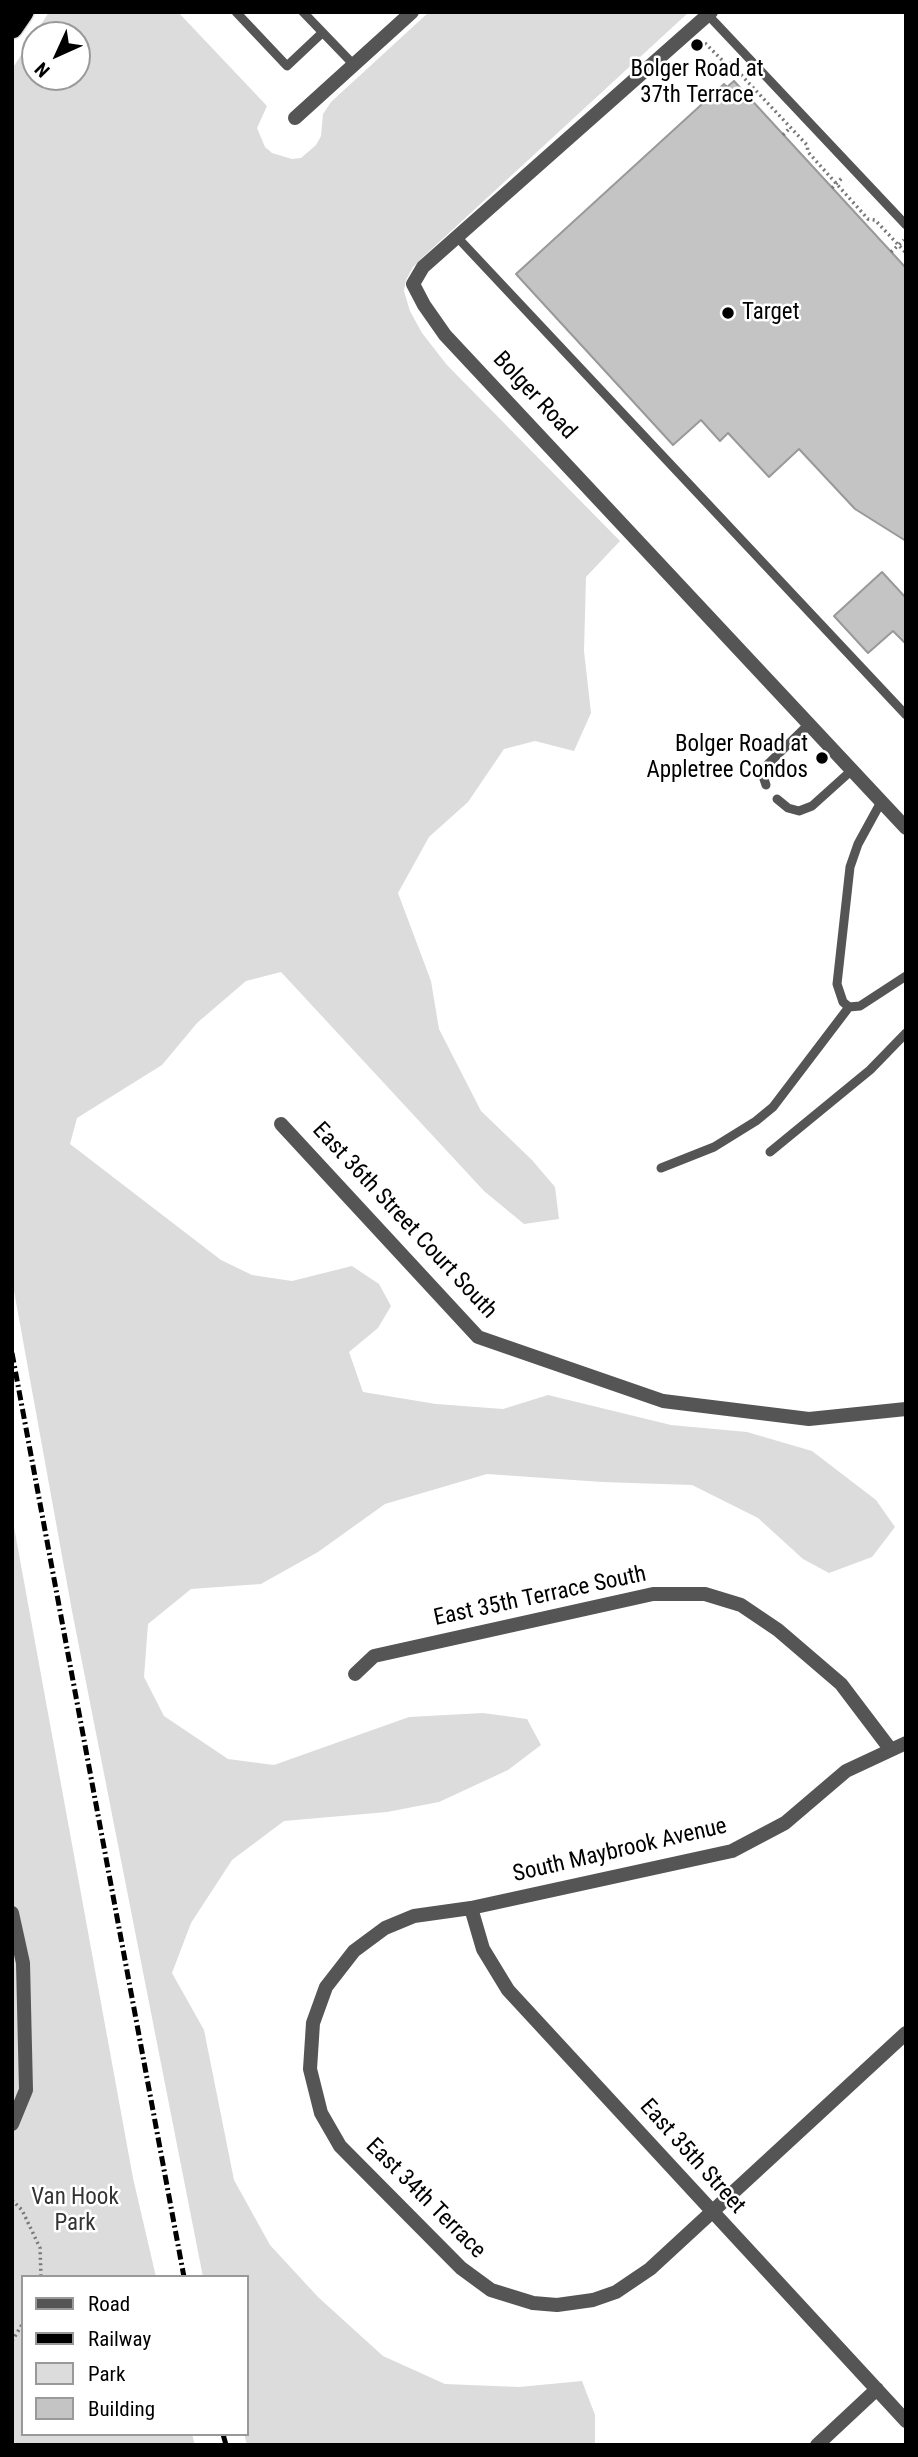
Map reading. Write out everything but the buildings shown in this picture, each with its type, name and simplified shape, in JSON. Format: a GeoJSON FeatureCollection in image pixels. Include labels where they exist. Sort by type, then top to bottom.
{"type":"FeatureCollection","features":[{"type":"Feature","properties":{"kind":"highway"},"geometry":{"type":"LineString","coordinates":[[12,28],[23,12]]}},
{"type":"Feature","properties":{"kind":"street"},"geometry":{"type":"LineString","coordinates":[[295,118],[412,12]]}},
{"type":"Feature","properties":{"kind":"street","name":"Bolger Road"},"geometry":{"type":"LineString","coordinates":[[709,14],[423,267],[413,284],[445,335],[906,828]]}},
{"type":"Feature","properties":{"kind":"street","name":"East 36th Street Court South"},"geometry":{"type":"LineString","coordinates":[[281,1124],[478,1337],[663,1401],[809,1419],[906,1409]]}},
{"type":"Feature","properties":{"kind":"street","name":"East 35th Terrace South"},"geometry":{"type":"LineString","coordinates":[[355,1674],[374,1656],[653,1594],[705,1594],[741,1605],[778,1630],[841,1685],[891,1750]]}},
{"type":"Feature","properties":{"kind":"street","name":"South Maybrook Avenue"},"geometry":{"type":"LineString","coordinates":[[400,1922],[414,1916],[471,1908],[732,1851],[785,1823],[846,1771],[906,1743]]}},
{"type":"Feature","properties":{"kind":"street","name":"East 35th Street"},"geometry":{"type":"LineString","coordinates":[[471,1908],[483,1949],[508,1990],[906,2421]]}},
{"type":"Feature","properties":{"kind":"street"},"geometry":{"type":"LineString","coordinates":[[12,1913],[23,1963],[26,2090],[12,2124]]}},
{"type":"Feature","properties":{"kind":"street","name":"East 34th Terrace"},"geometry":{"type":"LineString","coordinates":[[400,1922],[385,1928],[354,1951],[327,1987],[313,2023],[310,2069],[321,2113],[340,2147],[461,2268],[491,2290],[513,2298],[557,2305],[593,2300],[616,2292],[650,2269],[906,2033]]}},
{"type":"Feature","properties":{"kind":"street"},"geometry":{"type":"LineString","coordinates":[[817,2445],[877,2389]]}},
{"type":"Feature","properties":{"kind":"lane"},"geometry":{"type":"LineString","coordinates":[[236,12],[287,66],[322,33]]}},
{"type":"Feature","properties":{"kind":"lane"},"geometry":{"type":"LineString","coordinates":[[303,12],[354,65]]}},
{"type":"Feature","properties":{"kind":"lane"},"geometry":{"type":"LineString","coordinates":[[709,14],[906,225]]}},
{"type":"Feature","properties":{"kind":"lane"},"geometry":{"type":"LineString","coordinates":[[457,237],[906,715]]}},
{"type":"Feature","properties":{"kind":"lane"},"geometry":{"type":"LineString","coordinates":[[766,785],[763,776],[767,765],[809,724]]}},
{"type":"Feature","properties":{"kind":"lane"},"geometry":{"type":"LineString","coordinates":[[777,799],[788,808],[799,811],[812,806],[852,770]]}},
{"type":"Feature","properties":{"kind":"lane"},"geometry":{"type":"LineString","coordinates":[[881,802],[858,845],[850,867],[837,984],[843,1002],[849,1007],[860,1006],[906,976]]}},
{"type":"Feature","properties":{"kind":"lane"},"geometry":{"type":"LineString","coordinates":[[662,1168],[714,1147],[773,1107],[849,1007]]}},
{"type":"Feature","properties":{"kind":"lane"},"geometry":{"type":"LineString","coordinates":[[770,1152],[870,1070],[906,1033]]}},
{"type":"Feature","properties":{"kind":"path"},"geometry":{"type":"LineString","coordinates":[[705,43],[725,63],[730,63],[807,145],[807,152],[868,219],[875,220],[906,253]]}},
{"type":"Feature","properties":{"kind":"path"},"geometry":{"type":"LineString","coordinates":[[783,135],[797,122]]}},
{"type":"Feature","properties":{"kind":"path"},"geometry":{"type":"LineString","coordinates":[[832,188],[845,176]]}},
{"type":"Feature","properties":{"kind":"path"},"geometry":{"type":"LineString","coordinates":[[891,252],[904,240]]}},
{"type":"Feature","properties":{"kind":"path"},"geometry":{"type":"LineString","coordinates":[[12,2200],[22,2210],[40,2248],[41,2275]]}},
{"type":"Feature","properties":{"kind":"green space"},"geometry":{"type":"Polygon","coordinates":[[[49,12],[178,12],[267,106],[257,128],[265,147],[272,153],[292,159],[301,158],[316,145],[321,136],[323,114],[331,102],[429,12],[689,12],[425,255],[413,267],[404,291],[410,311],[422,333],[447,365],[620,541],[586,577],[584,651],[591,713],[574,751],[535,741],[504,749],[468,802],[429,837],[398,893],[431,981],[439,1029],[481,1111],[532,1160],[555,1187],[559,1219],[524,1224],[484,1191],[281,972],[246,981],[197,1023],[162,1065],[77,1118],[70,1144],[221,1260],[252,1275],[292,1281],[352,1266],[379,1284],[391,1306],[378,1328],[349,1352],[363,1392],[436,1404],[503,1409],[548,1395],[671,1425],[747,1432],[812,1451],[876,1500],[895,1527],[872,1557],[829,1573],[803,1559],[758,1518],[692,1485],[487,1474],[385,1504],[318,1552],[261,1584],[191,1589],[148,1624],[144,1677],[164,1716],[228,1759],[274,1765],[409,1717],[483,1713],[527,1719],[541,1745],[508,1770],[439,1802],[387,1812],[284,1821],[232,1860],[191,1923],[172,1973],[204,2030],[234,2180],[270,2245],[318,2297],[383,2356],[445,2384],[519,2387],[582,2381],[595,2415],[595,2445],[247,2445],[245,2436],[248,2436],[248,2275],[203,2275],[72,1611],[12,1280],[12,69],[21,55],[21,91],[91,91],[91,21],[43,21],[49,12]]]}},
{"type":"Feature","properties":{"kind":"green space","name":"Van Hook Park"},"geometry":{"type":"Polygon","coordinates":[[[12,1516],[133,2178],[156,2275],[21,2275],[21,2436],[193,2436],[195,2445],[12,2445],[12,1516]]]}},
{"type":"Feature","properties":{"kind":"railway"},"geometry":{"type":"LineString","coordinates":[[12,1353],[184,2275]]}},
{"type":"Feature","properties":{"kind":"railway"},"geometry":{"type":"LineString","coordinates":[[224,2436],[226,2445]]}},
{"type":"Feature","properties":{"kind":"place","name":"Bolger Road at 37th Terrace"},"geometry":{"type":"Point","coordinates":[697,45]}},
{"type":"Feature","properties":{"kind":"place","name":"Target"},"geometry":{"type":"Point","coordinates":[728,313]}},
{"type":"Feature","properties":{"kind":"place","name":"Bolger Road at Appletree Condos"},"geometry":{"type":"Point","coordinates":[822,758]}}]}
